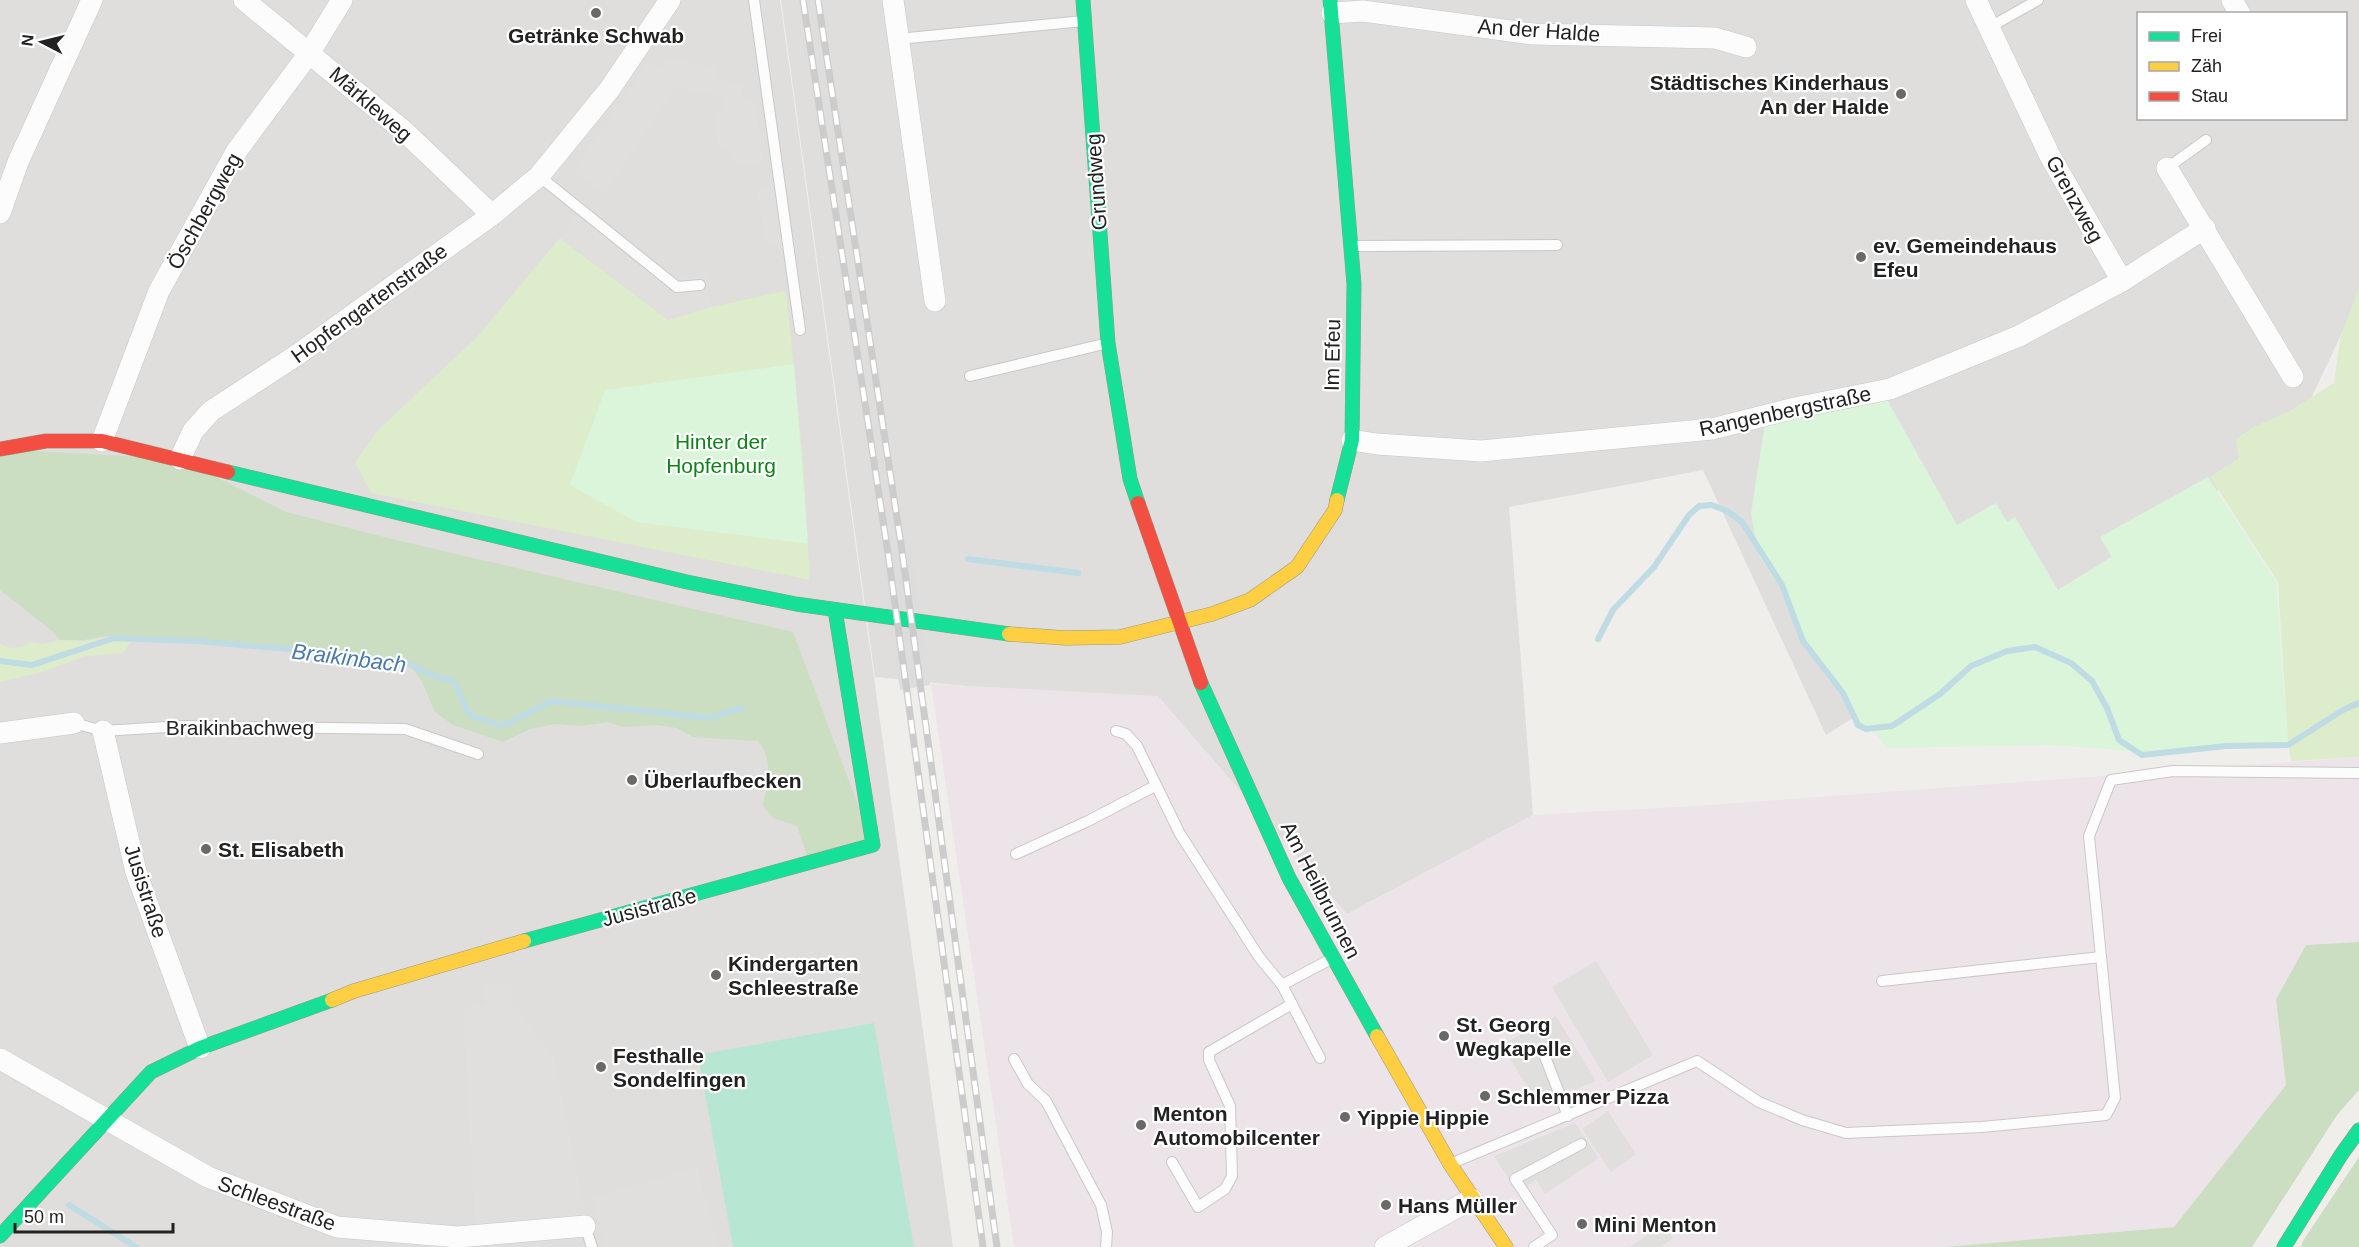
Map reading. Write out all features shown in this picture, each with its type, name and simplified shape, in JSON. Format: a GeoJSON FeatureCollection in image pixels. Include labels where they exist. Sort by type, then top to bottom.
{"type":"FeatureCollection","features":[{"type":"Feature","properties":{"kind":"street"},"geometry":{"type":"LineString","coordinates":[[0,213],[18,162],[92,0]]}},
{"type":"Feature","properties":{"kind":"street","name":"Märkleweg"},"geometry":{"type":"LineString","coordinates":[[244,0],[404,131],[492,215]]}},
{"type":"Feature","properties":{"kind":"street","name":"Öschbergweg"},"geometry":{"type":"LineString","coordinates":[[102,441],[159,291],[236,152],[310,52],[342,0]]}},
{"type":"Feature","properties":{"kind":"street","name":"Hopfengartenstraße"},"geometry":{"type":"LineString","coordinates":[[180,459],[193,431],[211,411],[297,355],[492,215],[539,176],[609,90],[670,0]]}},
{"type":"Feature","properties":{"kind":"street"},"geometry":{"type":"LineString","coordinates":[[893,0],[935,301]]}},
{"type":"Feature","properties":{"kind":"street","name":"Grundweg"},"geometry":{"type":"LineString","coordinates":[[1083,0],[1108,343],[1130,478],[1179,623]]}},
{"type":"Feature","properties":{"kind":"street","name":"Grenzweg"},"geometry":{"type":"LineString","coordinates":[[1976,0],[2050,156],[2122,281]]}},
{"type":"Feature","properties":{"kind":"street","name":"An der Halde"},"geometry":{"type":"LineString","coordinates":[[1331,6],[1533,34],[1715,38],[1746,46]]}},
{"type":"Feature","properties":{"kind":"street","name":"Im Efeu"},"geometry":{"type":"LineString","coordinates":[[1179,623],[1250,600],[1297,567],[1335,510],[1352,440],[1354,284],[1331,6]]}},
{"type":"Feature","properties":{"kind":"street"},"geometry":{"type":"LineString","coordinates":[[2168,168],[2293,377]]}},
{"type":"Feature","properties":{"kind":"street"},"geometry":{"type":"LineString","coordinates":[[2122,281],[2205,228]]}},
{"type":"Feature","properties":{"kind":"street","name":"Rangenbergstraße"},"geometry":{"type":"LineString","coordinates":[[1352,440],[1377,444],[1481,451],[1712,429],[1795,408],[1890,389],[2019,336],[2122,281]]}},
{"type":"Feature","properties":{"kind":"street"},"geometry":{"type":"LineString","coordinates":[[0,449],[46,441],[102,441],[687,582],[835,610],[1002,633],[1066,638],[1120,637],[1179,623]]}},
{"type":"Feature","properties":{"kind":"street","name":"Jusistraße"},"geometry":{"type":"LineString","coordinates":[[0,1236],[151,1072],[200,1048],[273,1023],[354,991],[873,845],[835,610]]}},
{"type":"Feature","properties":{"kind":"street","name":"Am Heilbrunnen"},"geometry":{"type":"LineString","coordinates":[[1179,623],[1203,687],[1260,816],[1332,958],[1450,1164],[1506,1247]]}},
{"type":"Feature","properties":{"kind":"street","name":"Braikinbachweg"},"geometry":{"type":"LineString","coordinates":[[0,733],[74,723]]}},
{"type":"Feature","properties":{"kind":"street","name":"Jusistraße"},"geometry":{"type":"LineString","coordinates":[[103,730],[136,872],[200,1048]]}},
{"type":"Feature","properties":{"kind":"street","name":"Schleestraße"},"geometry":{"type":"LineString","coordinates":[[0,1059],[208,1177],[337,1227],[458,1237],[585,1226]]}},
{"type":"Feature","properties":{"kind":"street"},"geometry":{"type":"LineString","coordinates":[[2284,1247],[2359,1130]]}},
{"type":"Feature","properties":{"kind":"street"},"geometry":{"type":"LineString","coordinates":[[1384,1247],[1472,1199]]}},
{"type":"Feature","properties":{"kind":"lane"},"geometry":{"type":"LineString","coordinates":[[754,0],[800,330]]}},
{"type":"Feature","properties":{"kind":"lane"},"geometry":{"type":"LineString","coordinates":[[1989,27],[2038,0]]}},
{"type":"Feature","properties":{"kind":"lane"},"geometry":{"type":"LineString","coordinates":[[898,39],[1084,21]]}},
{"type":"Feature","properties":{"kind":"lane"},"geometry":{"type":"LineString","coordinates":[[2168,168],[2206,140]]}},
{"type":"Feature","properties":{"kind":"lane"},"geometry":{"type":"LineString","coordinates":[[539,176],[677,287],[700,285]]}},
{"type":"Feature","properties":{"kind":"lane"},"geometry":{"type":"LineString","coordinates":[[1352,246],[1557,245]]}},
{"type":"Feature","properties":{"kind":"lane"},"geometry":{"type":"LineString","coordinates":[[970,376],[1108,343]]}},
{"type":"Feature","properties":{"kind":"lane","name":"Braikinbachweg"},"geometry":{"type":"LineString","coordinates":[[74,723],[103,730],[183,726],[405,729],[478,754]]}},
{"type":"Feature","properties":{"kind":"lane"},"geometry":{"type":"LineString","coordinates":[[1116,731],[1126,734],[1137,746],[1180,834],[1259,957],[1282,985],[1320,1058]]}},
{"type":"Feature","properties":{"kind":"lane"},"geometry":{"type":"LineString","coordinates":[[1450,1164],[1697,1061],[1759,1102],[1802,1120],[1846,1133],[1982,1127],[2106,1115],[2115,1098],[2089,836],[2111,780],[2173,771],[2359,773]]}},
{"type":"Feature","properties":{"kind":"lane"},"geometry":{"type":"LineString","coordinates":[[1016,854],[1088,821],[1155,786]]}},
{"type":"Feature","properties":{"kind":"lane"},"geometry":{"type":"LineString","coordinates":[[1882,981],[2101,957]]}},
{"type":"Feature","properties":{"kind":"lane"},"geometry":{"type":"LineString","coordinates":[[1282,985],[1332,958]]}},
{"type":"Feature","properties":{"kind":"lane"},"geometry":{"type":"LineString","coordinates":[[1173,1162],[1198,1207],[1225,1189],[1232,1176],[1230,1106],[1209,1060],[1209,1052],[1292,1004]]}},
{"type":"Feature","properties":{"kind":"lane"},"geometry":{"type":"LineString","coordinates":[[1542,1049],[1568,1116]]}},
{"type":"Feature","properties":{"kind":"lane"},"geometry":{"type":"LineString","coordinates":[[1014,1059],[1028,1084],[1046,1101],[1101,1205],[1107,1232],[1106,1247]]}},
{"type":"Feature","properties":{"kind":"lane"},"geometry":{"type":"LineString","coordinates":[[1534,1247],[1552,1235],[1515,1179],[1581,1144]]}},
{"type":"Feature","properties":{"kind":"lane"},"geometry":{"type":"LineString","coordinates":[[585,1226],[592,1247]]}},
{"type":"Feature","properties":{"kind":"shaded area"},"geometry":{"type":"Polygon","coordinates":[[[0,0],[780,0],[953,1247],[0,1247],[0,0]]]}},
{"type":"Feature","properties":{"kind":"shaded area"},"geometry":{"type":"Polygon","coordinates":[[[781,0],[2359,0],[2359,297],[2288,447],[1826,735],[1703,470],[1509,507],[1533,815],[1347,914],[1158,705],[875,677],[781,0]]]}},
{"type":"Feature","properties":{"kind":"shaded area"},"geometry":{"type":"Polygon","coordinates":[[[666,58],[716,67],[714,79],[741,85],[743,100],[755,99],[763,164],[736,164],[730,148],[720,149],[714,112],[724,110],[722,98],[676,87],[604,194],[573,172],[649,61],[663,70],[666,58]]]}},
{"type":"Feature","properties":{"kind":"shaded area"},"geometry":{"type":"Polygon","coordinates":[[[775,186],[782,243],[765,245],[757,188],[775,186]]]}},
{"type":"Feature","properties":{"kind":"shaded area"},"geometry":{"type":"Polygon","coordinates":[[[584,206],[678,279],[707,274],[711,307],[668,320],[560,238],[584,206]]]}},
{"type":"Feature","properties":{"kind":"shaded area"},"geometry":{"type":"Polygon","coordinates":[[[931,684],[1158,696],[1347,914],[1533,815],[1695,806],[2359,757],[2359,942],[2306,945],[2276,999],[2286,1085],[2174,1227],[1944,1247],[1014,1247],[931,684]]]}},
{"type":"Feature","properties":{"kind":"shaded area"},"geometry":{"type":"Polygon","coordinates":[[[1596,961],[1653,1055],[1608,1082],[1552,987],[1596,961]]]}},
{"type":"Feature","properties":{"kind":"shaded area"},"geometry":{"type":"Polygon","coordinates":[[[510,983],[513,1004],[553,1056],[587,1224],[475,1225],[463,1008],[486,1005],[482,986],[510,983]]]}},
{"type":"Feature","properties":{"kind":"shaded area"},"geometry":{"type":"Polygon","coordinates":[[[1556,1016],[1596,1081],[1577,1089],[1531,1092],[1501,1045],[1556,1016]]]}},
{"type":"Feature","properties":{"kind":"shaded area"},"geometry":{"type":"Polygon","coordinates":[[[1608,1111],[1636,1154],[1611,1172],[1582,1129],[1608,1111]]]}},
{"type":"Feature","properties":{"kind":"shaded area"},"geometry":{"type":"Polygon","coordinates":[[[1575,1123],[1599,1158],[1545,1194],[1536,1180],[1517,1192],[1494,1156],[1575,1123]]]}},
{"type":"Feature","properties":{"kind":"shaded area"},"geometry":{"type":"Polygon","coordinates":[[[697,1168],[718,1247],[606,1247],[592,1197],[697,1168]]]}},
{"type":"Feature","properties":{"kind":"shaded area"},"geometry":{"type":"Polygon","coordinates":[[[1663,1224],[1673,1238],[1661,1247],[1630,1247],[1663,1224]]]}},
{"type":"Feature","properties":{"kind":"green space"},"geometry":{"type":"Polygon","coordinates":[[[560,238],[668,320],[711,307],[786,291],[803,459],[810,580],[371,493],[355,462],[379,429],[477,337],[560,238]]]}},
{"type":"Feature","properties":{"kind":"green space"},"geometry":{"type":"Polygon","coordinates":[[[2359,287],[2359,757],[2291,761],[2278,582],[2210,477],[2239,458],[2236,439],[2253,427],[2288,412],[2334,383],[2340,339],[2359,287]]]}},
{"type":"Feature","properties":{"kind":"green space","name":"Hinter der Hopfenburg"},"geometry":{"type":"Polygon","coordinates":[[[794,364],[808,544],[636,522],[570,485],[605,390],[794,364]]]}},
{"type":"Feature","properties":{"kind":"green space"},"geometry":{"type":"Polygon","coordinates":[[[1880,387],[1957,525],[1996,503],[2007,522],[2015,517],[2058,590],[2112,557],[2100,537],[2208,477],[2276,582],[2288,742],[2227,744],[2143,752],[2054,745],[1887,748],[1874,732],[1856,725],[1841,695],[1801,642],[1779,585],[1759,556],[1751,514],[1766,416],[1880,387]]]}},
{"type":"Feature","properties":{"kind":"green space"},"geometry":{"type":"Polygon","coordinates":[[[0,449],[180,459],[286,512],[396,540],[793,632],[873,845],[809,862],[797,826],[773,818],[763,806],[768,764],[758,741],[693,737],[677,728],[655,725],[622,727],[608,722],[581,726],[556,724],[530,729],[503,742],[453,725],[435,712],[422,682],[407,661],[313,649],[195,639],[114,635],[84,640],[60,640],[0,590],[0,449]]]}},
{"type":"Feature","properties":{"kind":"green space"},"geometry":{"type":"Polygon","coordinates":[[[114,636],[119,640],[131,642],[123,653],[86,656],[42,672],[0,682],[0,644],[9,648],[21,647],[31,642],[43,644],[60,640],[84,641],[114,636]]]}},
{"type":"Feature","properties":{"kind":"green space"},"geometry":{"type":"Polygon","coordinates":[[[2359,942],[2359,1090],[2337,1115],[2252,1247],[1944,1247],[2174,1227],[2286,1085],[2276,999],[2306,945],[2359,942]]]}},
{"type":"Feature","properties":{"kind":"green space"},"geometry":{"type":"Polygon","coordinates":[[[874,1023],[914,1247],[733,1247],[698,1055],[874,1023]]]}},
{"type":"Feature","properties":{"kind":"green space"},"geometry":{"type":"Polygon","coordinates":[[[2359,1157],[2359,1247],[2301,1247],[2303,1241],[2359,1157]]]}},
{"type":"Feature","properties":{"kind":"pier"},"geometry":{"type":"Polygon","coordinates":[[[912,550],[930,685],[900,690],[881,554],[912,550]]]}},
{"type":"Feature","properties":{"kind":"waterway"},"geometry":{"type":"LineString","coordinates":[[1598,639],[1613,610],[1654,567],[1689,515],[1699,506],[1712,505],[1727,511],[1742,522],[1782,585],[1803,641],[1843,693],[1858,725],[1866,729],[1892,726],[1940,694],[1971,666],[2007,651],[2035,647],[2071,663],[2092,681],[2107,708],[2119,740],[2142,755],[2226,746],[2288,745],[2343,710],[2359,703]]}},
{"type":"Feature","properties":{"kind":"waterway","name":"Braikinbach"},"geometry":{"type":"LineString","coordinates":[[968,559],[1078,573]]}},
{"type":"Feature","properties":{"kind":"waterway","name":"Braikinbach"},"geometry":{"type":"LineString","coordinates":[[0,661],[32,665],[114,638],[196,641],[406,662],[429,674],[454,682],[470,715],[502,726],[552,701],[709,718],[742,708]]}},
{"type":"Feature","properties":{"kind":"waterway"},"geometry":{"type":"LineString","coordinates":[[69,1205],[136,1247]]}},
{"type":"Feature","properties":{"kind":"railway"},"geometry":{"type":"LineString","coordinates":[[803,0],[888,553],[983,1247]]}},
{"type":"Feature","properties":{"kind":"railway"},"geometry":{"type":"LineString","coordinates":[[818,0],[902,551],[997,1247]]}},
{"type":"Feature","properties":{"kind":"traffic: fast"},"geometry":{"type":"LineString","coordinates":[[1083,0],[1108,343],[1130,479],[1138,503]]}},
{"type":"Feature","properties":{"kind":"traffic: fast"},"geometry":{"type":"LineString","coordinates":[[1330,0],[1354,284],[1352,440],[1337,500]]}},
{"type":"Feature","properties":{"kind":"traffic: fast"},"geometry":{"type":"LineString","coordinates":[[228,472],[687,582],[796,604],[1009,634]]}},
{"type":"Feature","properties":{"kind":"traffic: fast"},"geometry":{"type":"LineString","coordinates":[[524,941],[873,845],[835,610]]}},
{"type":"Feature","properties":{"kind":"traffic: fast"},"geometry":{"type":"LineString","coordinates":[[1201,683],[1289,878],[1377,1036]]}},
{"type":"Feature","properties":{"kind":"traffic: fast"},"geometry":{"type":"LineString","coordinates":[[0,1236],[151,1072],[200,1048],[332,1000]]}},
{"type":"Feature","properties":{"kind":"traffic: fast"},"geometry":{"type":"LineString","coordinates":[[2284,1247],[2359,1130]]}},
{"type":"Feature","properties":{"kind":"traffic: slow"},"geometry":{"type":"LineString","coordinates":[[1009,634],[1066,638],[1120,637],[1212,614],[1250,600],[1297,567],[1335,510],[1337,500]]}},
{"type":"Feature","properties":{"kind":"traffic: slow"},"geometry":{"type":"LineString","coordinates":[[332,1000],[354,991],[524,941]]}},
{"type":"Feature","properties":{"kind":"traffic: slow"},"geometry":{"type":"LineString","coordinates":[[1377,1036],[1450,1164],[1506,1247]]}},
{"type":"Feature","properties":{"kind":"traffic: jam"},"geometry":{"type":"LineString","coordinates":[[0,449],[46,441],[102,441],[228,472]]}},
{"type":"Feature","properties":{"kind":"traffic: jam"},"geometry":{"type":"LineString","coordinates":[[1138,503],[1201,683]]}},
{"type":"Feature","properties":{"kind":"place","name":"Getränke Schwab"},"geometry":{"type":"Point","coordinates":[596,13]}},
{"type":"Feature","properties":{"kind":"place","name":"Städtisches Kinderhaus An der Halde"},"geometry":{"type":"Point","coordinates":[1901,94]}},
{"type":"Feature","properties":{"kind":"place","name":"ev. Gemeindehaus Efeu"},"geometry":{"type":"Point","coordinates":[1861,257]}},
{"type":"Feature","properties":{"kind":"place","name":"Überlaufbecken"},"geometry":{"type":"Point","coordinates":[632,780]}},
{"type":"Feature","properties":{"kind":"place","name":"St. Elisabeth"},"geometry":{"type":"Point","coordinates":[206,849]}},
{"type":"Feature","properties":{"kind":"place","name":"Kindergarten Schleestraße"},"geometry":{"type":"Point","coordinates":[716,975]}},
{"type":"Feature","properties":{"kind":"place","name":"St. Georg Wegkapelle"},"geometry":{"type":"Point","coordinates":[1444,1036]}},
{"type":"Feature","properties":{"kind":"place","name":"Festhalle Sondelfingen"},"geometry":{"type":"Point","coordinates":[601,1067]}},
{"type":"Feature","properties":{"kind":"place","name":"Schlemmer Pizza"},"geometry":{"type":"Point","coordinates":[1485,1096]}},
{"type":"Feature","properties":{"kind":"place","name":"Yippie Hippie"},"geometry":{"type":"Point","coordinates":[1345,1117]}},
{"type":"Feature","properties":{"kind":"place","name":"Menton Automobilcenter"},"geometry":{"type":"Point","coordinates":[1141,1125]}},
{"type":"Feature","properties":{"kind":"place","name":"Hans Müller"},"geometry":{"type":"Point","coordinates":[1386,1205]}},
{"type":"Feature","properties":{"kind":"place","name":"Mini Menton"},"geometry":{"type":"Point","coordinates":[1582,1224]}}]}
